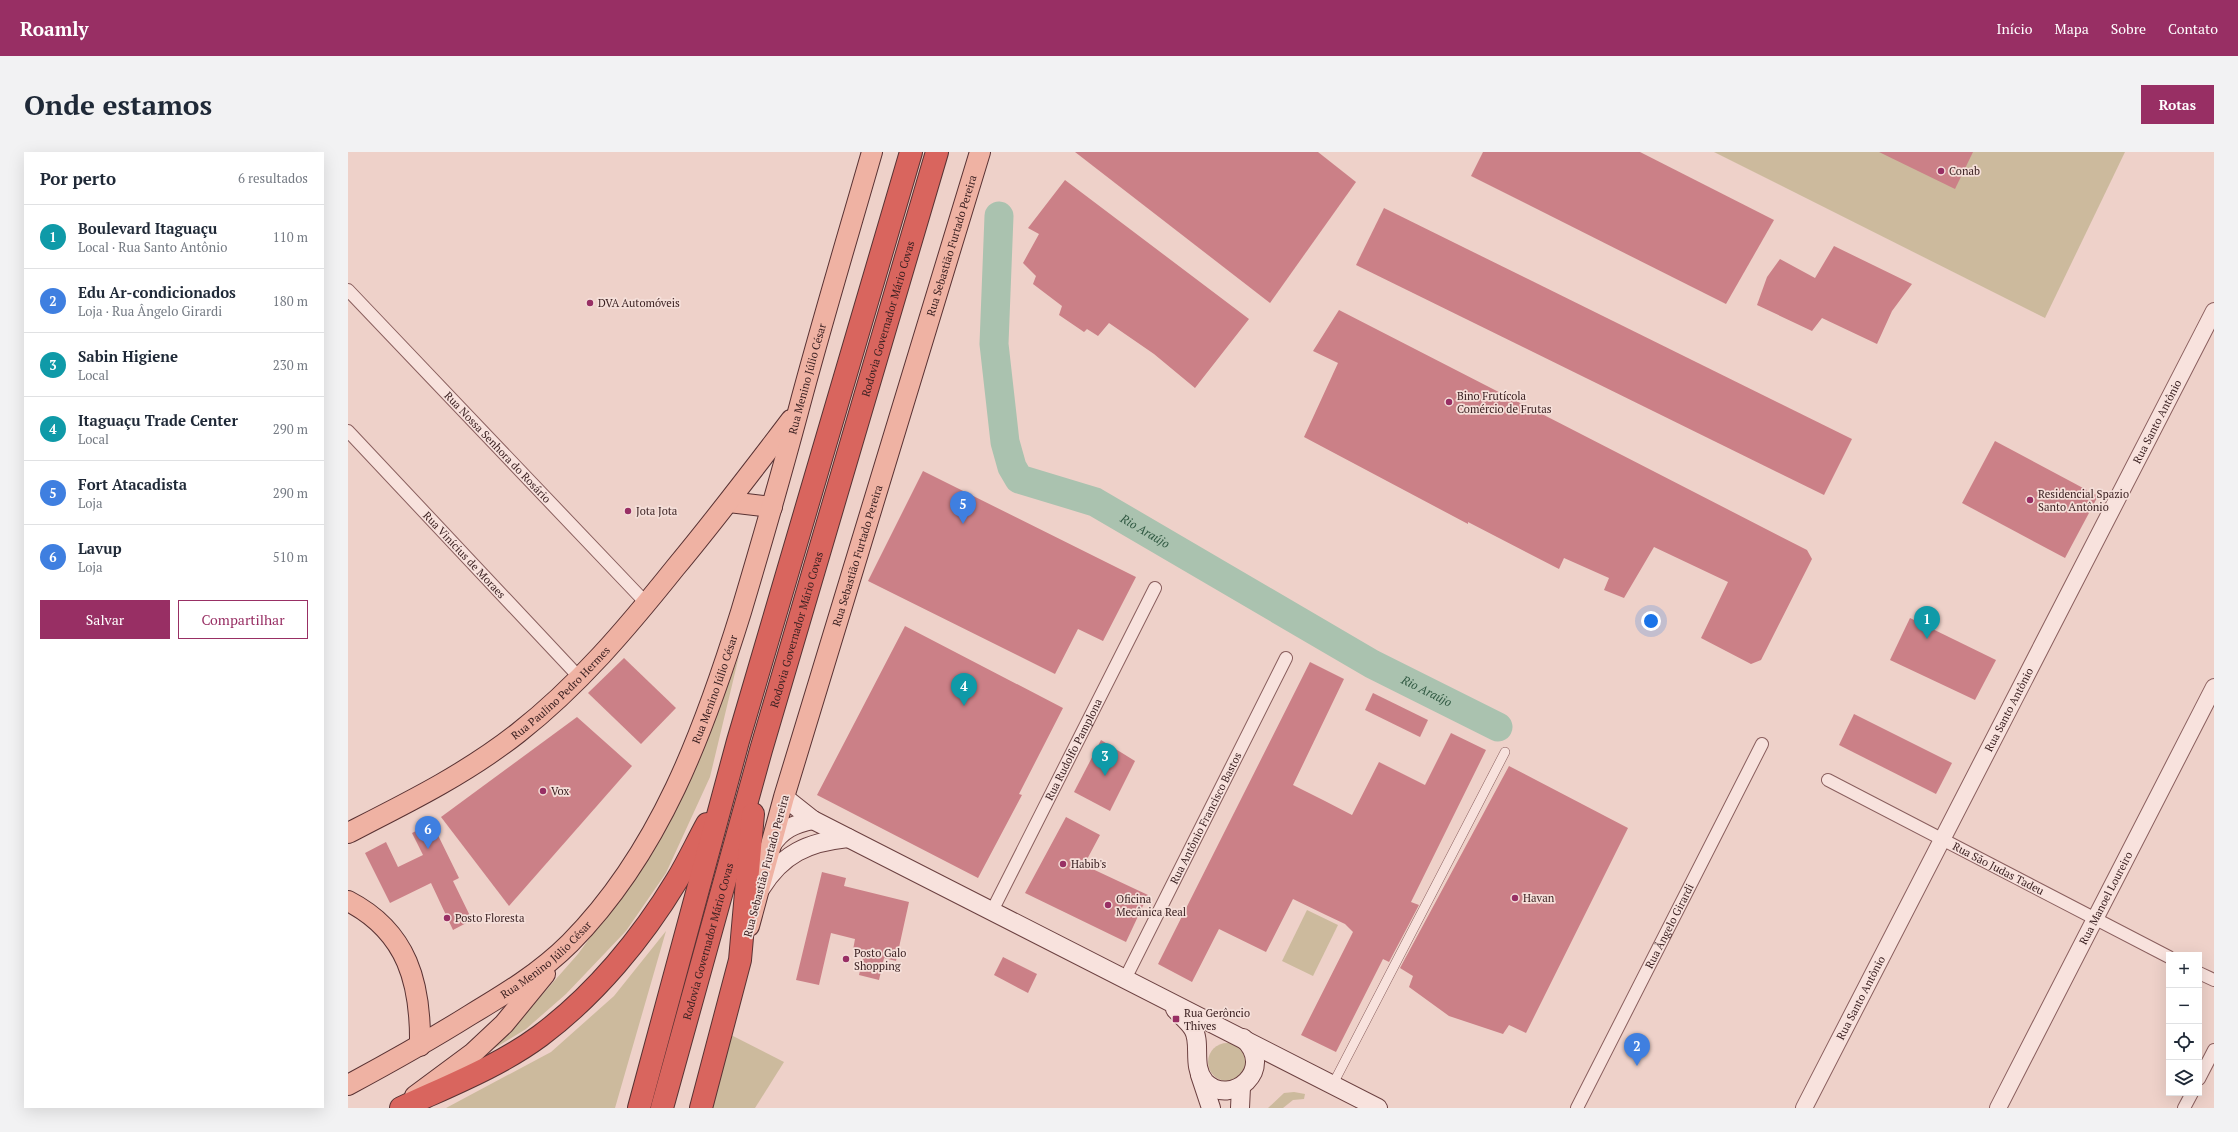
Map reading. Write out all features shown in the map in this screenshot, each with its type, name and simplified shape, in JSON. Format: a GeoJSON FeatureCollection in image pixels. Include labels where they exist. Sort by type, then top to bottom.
{"type":"FeatureCollection","features":[{"type":"Feature","properties":{"kind":"highway","name":"Rodovia Governador Mário Covas"},"geometry":{"type":"LineString","coordinates":[[639,1108],[725,791],[911,152]]}},
{"type":"Feature","properties":{"kind":"highway","name":"Rodovia Governador Mário Covas"},"geometry":{"type":"LineString","coordinates":[[662,1108],[760,750],[937,152]]}},
{"type":"Feature","properties":{"kind":"highway"},"geometry":{"type":"LineString","coordinates":[[702,1108],[740,960],[760,750]]}},
{"type":"Feature","properties":{"kind":"highway"},"geometry":{"type":"LineString","coordinates":[[400,1108],[492,1065],[540,1036],[573,1008],[601,980],[636,939],[673,886],[725,791]]}},
{"type":"Feature","properties":{"kind":"main road","name":"Rua Menino Júlio César"},"geometry":{"type":"LineString","coordinates":[[348,1085],[420,1046],[533,975],[569,944],[607,902],[633,865],[679,782],[706,718],[726,660],[772,507],[872,152]]}},
{"type":"Feature","properties":{"kind":"main road","name":"Rua Sebastião Furtado Pereira"},"geometry":{"type":"LineString","coordinates":[[740,960],[784,797],[980,152]]}},
{"type":"Feature","properties":{"kind":"main road","name":"Rua Paulino Pedro Hermes"},"geometry":{"type":"LineString","coordinates":[[348,833],[429,791],[486,756],[518,733],[580,678],[647,604],[729,502],[798,412]]}},
{"type":"Feature","properties":{"kind":"main road"},"geometry":{"type":"LineString","coordinates":[[729,502],[772,507]]}},
{"type":"Feature","properties":{"kind":"main road"},"geometry":{"type":"LineString","coordinates":[[784,797],[813,820],[1378,1108]]}},
{"type":"Feature","properties":{"kind":"main road"},"geometry":{"type":"LineString","coordinates":[[771,846],[779,834],[788,828],[813,820]]}},
{"type":"Feature","properties":{"kind":"main road"},"geometry":{"type":"LineString","coordinates":[[758,892],[772,871],[794,853],[811,845],[829,840],[848,838]]}},
{"type":"Feature","properties":{"kind":"main road"},"geometry":{"type":"LineString","coordinates":[[348,901],[382,924],[404,954],[413,977],[419,1000],[420,1046]]}},
{"type":"Feature","properties":{"kind":"main road"},"geometry":{"type":"LineString","coordinates":[[400,1108],[473,1053],[504,1024],[569,944]]}},
{"type":"Feature","properties":{"kind":"main road"},"geometry":{"type":"LineString","coordinates":[[1167,1001],[1194,1030],[1199,1066],[1211,1108]]}},
{"type":"Feature","properties":{"kind":"main road"},"geometry":{"type":"LineString","coordinates":[[1223,1033],[1238,1036],[1250,1044],[1254,1053],[1256,1063],[1254,1073],[1249,1081],[1241,1087],[1232,1091],[1222,1091],[1212,1087],[1199,1066],[1200,1050],[1209,1038],[1223,1033]]}},
{"type":"Feature","properties":{"kind":"main road"},"geometry":{"type":"LineString","coordinates":[[1254,1073],[1266,1067],[1281,1067],[1326,1081]]}},
{"type":"Feature","properties":{"kind":"main road"},"geometry":{"type":"LineString","coordinates":[[1240,1108],[1241,1087]]}},
{"type":"Feature","properties":{"kind":"street","name":"Rua Nossa Senhora do Rosário"},"geometry":{"type":"LineString","coordinates":[[348,290],[647,604]]}},
{"type":"Feature","properties":{"kind":"street","name":"Rua Santo Antônio"},"geometry":{"type":"LineString","coordinates":[[1804,1108],[2214,311]]}},
{"type":"Feature","properties":{"kind":"street","name":"Rua Vinícius de Moraes"},"geometry":{"type":"LineString","coordinates":[[348,432],[580,678]]}},
{"type":"Feature","properties":{"kind":"street","name":"Rua Rudolfo Pamplona"},"geometry":{"type":"LineString","coordinates":[[992,911],[1155,588]]}},
{"type":"Feature","properties":{"kind":"street","name":"Rua Antônio Francisco Bastos"},"geometry":{"type":"LineString","coordinates":[[1125,979],[1286,658]]}},
{"type":"Feature","properties":{"kind":"street","name":"Rua Manoel Loureiro"},"geometry":{"type":"LineString","coordinates":[[1998,1108],[2214,687]]}},
{"type":"Feature","properties":{"kind":"street","name":"Rua Ângelo Girardi"},"geometry":{"type":"LineString","coordinates":[[1577,1108],[1762,744]]}},
{"type":"Feature","properties":{"kind":"street"},"geometry":{"type":"LineString","coordinates":[[1326,1081],[1505,752]]}},
{"type":"Feature","properties":{"kind":"street","name":"Rua São Judas Tadeu"},"geometry":{"type":"LineString","coordinates":[[1828,780],[2166,955]]}},
{"type":"Feature","properties":{"kind":"street"},"geometry":{"type":"LineString","coordinates":[[2202,974],[2214,980]]}},
{"type":"Feature","properties":{"kind":"street"},"geometry":{"type":"LineString","coordinates":[[2202,1073],[2214,1050]]}},
{"type":"Feature","properties":{"kind":"street"},"geometry":{"type":"LineString","coordinates":[[2184,1108],[2190,1096]]}},
{"type":"Feature","properties":{"kind":"shaded area"},"geometry":{"type":"Polygon","coordinates":[[[1714,152],[2125,152],[2045,318],[1714,152]]]}},
{"type":"Feature","properties":{"kind":"shaded area"},"geometry":{"type":"Polygon","coordinates":[[[739,656],[710,777],[666,873],[626,931],[566,994],[526,1029],[464,1067],[526,1013],[578,954],[644,864],[674,812],[691,777],[739,656]]]}},
{"type":"Feature","properties":{"kind":"shaded area"},"geometry":{"type":"Polygon","coordinates":[[[1307,910],[1338,925],[1313,976],[1282,961],[1307,910]]]}},
{"type":"Feature","properties":{"kind":"shaded area"},"geometry":{"type":"Polygon","coordinates":[[[666,931],[615,1108],[446,1108],[551,1052],[614,996],[666,931]]]}},
{"type":"Feature","properties":{"kind":"shaded area"},"geometry":{"type":"Polygon","coordinates":[[[731,1035],[784,1062],[755,1108],[712,1108],[731,1035]]]}},
{"type":"Feature","properties":{"kind":"shaded area"},"geometry":{"type":"Polygon","coordinates":[[[1223,1043],[1231,1043],[1238,1046],[1243,1051],[1246,1062],[1243,1073],[1238,1078],[1231,1081],[1223,1081],[1216,1078],[1211,1073],[1208,1066],[1208,1058],[1211,1051],[1216,1046],[1223,1043]]]}},
{"type":"Feature","properties":{"kind":"shaded area"},"geometry":{"type":"Polygon","coordinates":[[[1294,1092],[1305,1094],[1304,1099],[1293,1100],[1283,1108],[1268,1108],[1284,1093],[1294,1092]]]}},
{"type":"Feature","properties":{"kind":"building"},"geometry":{"type":"Polygon","coordinates":[[[1075,152],[1318,152],[1356,182],[1270,303],[1075,152]]]}},
{"type":"Feature","properties":{"kind":"building"},"geometry":{"type":"Polygon","coordinates":[[[1483,152],[1640,152],[1774,220],[1726,304],[1471,176],[1483,152]]]}},
{"type":"Feature","properties":{"kind":"building","name":"Conab"},"geometry":{"type":"Polygon","coordinates":[[[1879,152],[1973,152],[1955,189],[1879,152]]]}},
{"type":"Feature","properties":{"kind":"building"},"geometry":{"type":"Polygon","coordinates":[[[1065,180],[1249,319],[1195,388],[1154,354],[1109,323],[1098,336],[1087,329],[1084,332],[1059,315],[1062,306],[1033,284],[1036,276],[1023,263],[1039,234],[1028,228],[1065,180]]]}},
{"type":"Feature","properties":{"kind":"building"},"geometry":{"type":"Polygon","coordinates":[[[1384,208],[1852,439],[1824,495],[1356,265],[1384,208]]]}},
{"type":"Feature","properties":{"kind":"building"},"geometry":{"type":"Polygon","coordinates":[[[1834,246],[1912,284],[1892,311],[1877,344],[1822,318],[1812,331],[1757,305],[1767,277],[1780,259],[1815,278],[1834,246]]]}},
{"type":"Feature","properties":{"kind":"building"},"geometry":{"type":"Polygon","coordinates":[[[1339,310],[1807,550],[1812,559],[1761,660],[1751,664],[1701,638],[1728,582],[1654,547],[1624,598],[1604,590],[1609,578],[1564,558],[1559,569],[1468,522],[1468,524],[1304,437],[1338,363],[1313,351],[1339,310]]]}},
{"type":"Feature","properties":{"kind":"building","name":"Residencial Spazio Santo Antônio"},"geometry":{"type":"Polygon","coordinates":[[[1995,441],[2098,496],[2065,558],[1962,503],[1995,441]]]}},
{"type":"Feature","properties":{"kind":"building"},"geometry":{"type":"Polygon","coordinates":[[[923,471],[1136,577],[1103,641],[1078,629],[1055,674],[868,581],[923,471]]]}},
{"type":"Feature","properties":{"kind":"building"},"geometry":{"type":"Polygon","coordinates":[[[1910,618],[1996,660],[1975,700],[1890,660],[1910,618]]]}},
{"type":"Feature","properties":{"kind":"building"},"geometry":{"type":"Polygon","coordinates":[[[905,626],[1063,708],[1019,794],[1022,795],[978,878],[817,795],[905,626]]]}},
{"type":"Feature","properties":{"kind":"building"},"geometry":{"type":"Polygon","coordinates":[[[624,658],[676,708],[641,744],[588,693],[624,658]]]}},
{"type":"Feature","properties":{"kind":"building"},"geometry":{"type":"Polygon","coordinates":[[[1310,662],[1344,679],[1293,785],[1352,815],[1379,762],[1425,785],[1451,733],[1486,750],[1411,902],[1419,905],[1389,962],[1383,959],[1336,1052],[1301,1035],[1353,932],[1345,924],[1293,899],[1266,952],[1219,929],[1192,982],[1158,964],[1310,662]]]}},
{"type":"Feature","properties":{"kind":"building"},"geometry":{"type":"Polygon","coordinates":[[[1373,693],[1428,720],[1420,737],[1365,710],[1373,693]]]}},
{"type":"Feature","properties":{"kind":"building"},"geometry":{"type":"Polygon","coordinates":[[[1854,714],[1952,763],[1936,794],[1839,745],[1854,714]]]}},
{"type":"Feature","properties":{"kind":"building","name":"Vox"},"geometry":{"type":"Polygon","coordinates":[[[577,717],[632,766],[509,906],[441,817],[577,717]]]}},
{"type":"Feature","properties":{"kind":"building"},"geometry":{"type":"Polygon","coordinates":[[[1101,740],[1135,761],[1110,811],[1074,792],[1101,740]]]}},
{"type":"Feature","properties":{"kind":"building","name":"Havan"},"geometry":{"type":"Polygon","coordinates":[[[1509,766],[1628,828],[1526,1033],[1509,1025],[1503,1034],[1449,1016],[1409,987],[1413,976],[1400,968],[1509,766]]]}},
{"type":"Feature","properties":{"kind":"building"},"geometry":{"type":"Polygon","coordinates":[[[1066,817],[1100,835],[1084,865],[1148,895],[1126,942],[1025,893],[1066,817]]]}},
{"type":"Feature","properties":{"kind":"building"},"geometry":{"type":"Polygon","coordinates":[[[432,823],[459,878],[453,881],[472,920],[453,930],[431,883],[390,903],[365,853],[386,842],[398,867],[423,855],[412,833],[432,823]]]}},
{"type":"Feature","properties":{"kind":"building"},"geometry":{"type":"Polygon","coordinates":[[[822,872],[846,878],[844,886],[909,902],[896,961],[884,958],[879,980],[859,975],[864,953],[853,950],[855,939],[831,933],[819,985],[796,980],[822,872]]]}},
{"type":"Feature","properties":{"kind":"building"},"geometry":{"type":"Polygon","coordinates":[[[1003,957],[1037,974],[1028,993],[994,975],[1003,957]]]}},
{"type":"Feature","properties":{"kind":"waterway","name":"Rio Araújo"},"geometry":{"type":"LineString","coordinates":[[999,216],[994,344],[1005,442],[1012,467],[1019,479],[1095,502],[1372,664],[1498,727]]}},
{"type":"Feature","properties":{"kind":"place","name":"Conab"},"geometry":{"type":"Point","coordinates":[1941,171]}},
{"type":"Feature","properties":{"kind":"place","name":"DVA Automóveis"},"geometry":{"type":"Point","coordinates":[590,303]}},
{"type":"Feature","properties":{"kind":"place","name":"Bino Frutícola Comércio de Frutas"},"geometry":{"type":"Point","coordinates":[1449,402]}},
{"type":"Feature","properties":{"kind":"place","name":"Residencial Spazio Santo Antônio"},"geometry":{"type":"Point","coordinates":[2030,500]}},
{"type":"Feature","properties":{"kind":"place","name":"Jota Jota"},"geometry":{"type":"Point","coordinates":[628,511]}},
{"type":"Feature","properties":{"kind":"place","name":"Fort Atacadista"},"geometry":{"type":"Point","coordinates":[963,524]}},
{"type":"Feature","properties":{"kind":"place","name":"Boulevard Itaguaçu"},"geometry":{"type":"Point","coordinates":[1927,639]}},
{"type":"Feature","properties":{"kind":"place","name":"Itaguaçu Trade Center"},"geometry":{"type":"Point","coordinates":[964,706]}},
{"type":"Feature","properties":{"kind":"place","name":"Sabin Higiene"},"geometry":{"type":"Point","coordinates":[1105,776]}},
{"type":"Feature","properties":{"kind":"place","name":"Vox"},"geometry":{"type":"Point","coordinates":[543,791]}},
{"type":"Feature","properties":{"kind":"place","name":"Lavup"},"geometry":{"type":"Point","coordinates":[428,849]}},
{"type":"Feature","properties":{"kind":"place","name":"Habib's"},"geometry":{"type":"Point","coordinates":[1063,864]}},
{"type":"Feature","properties":{"kind":"place","name":"Havan"},"geometry":{"type":"Point","coordinates":[1515,898]}},
{"type":"Feature","properties":{"kind":"place","name":"Oficina Mecânica Real"},"geometry":{"type":"Point","coordinates":[1108,905]}},
{"type":"Feature","properties":{"kind":"place","name":"Posto Floresta"},"geometry":{"type":"Point","coordinates":[447,918]}},
{"type":"Feature","properties":{"kind":"place","name":"Posto Galo Shopping"},"geometry":{"type":"Point","coordinates":[846,959]}},
{"type":"Feature","properties":{"kind":"place","name":"Rua Gerôncio Thives"},"geometry":{"type":"Point","coordinates":[1176,1019]}},
{"type":"Feature","properties":{"kind":"place","name":"Edu Ar-condicionados"},"geometry":{"type":"Point","coordinates":[1637,1066]}}]}
